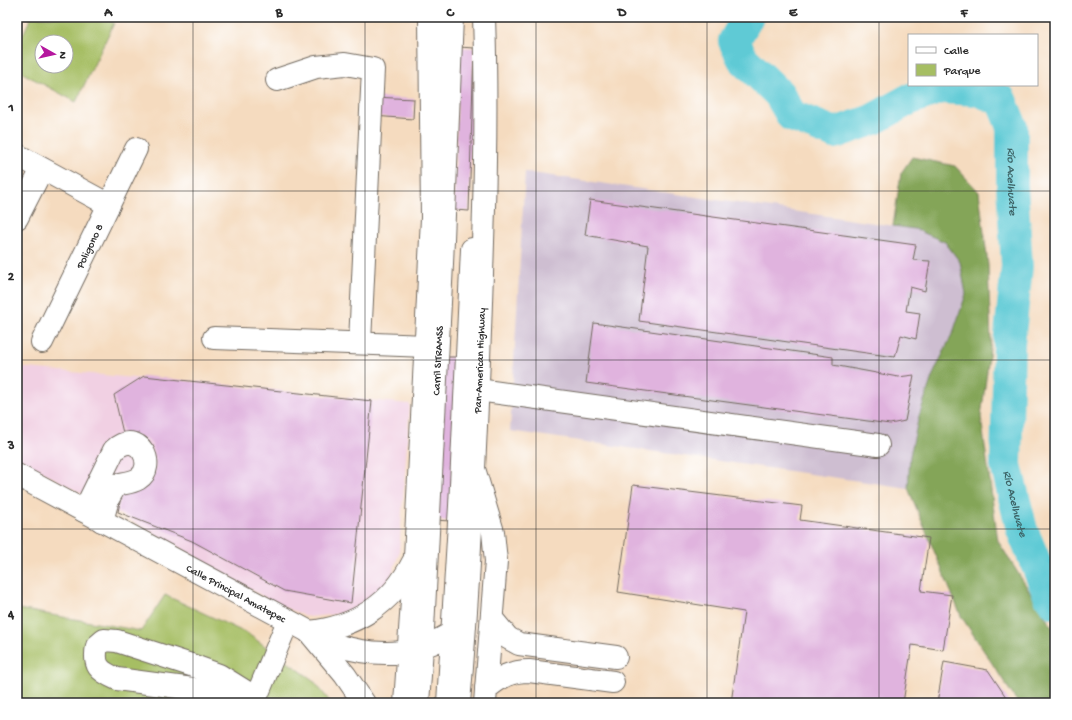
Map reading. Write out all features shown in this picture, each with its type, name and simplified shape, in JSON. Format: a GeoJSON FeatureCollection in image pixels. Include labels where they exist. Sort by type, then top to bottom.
{"type":"FeatureCollection","features":[{"type":"Feature","properties":{"kind":"main road"},"geometry":{"type":"LineString","coordinates":[[405,703],[416,650],[415,557],[427,346],[432,218],[430,17]]}},
{"type":"Feature","properties":{"kind":"main road","name":"Carril SITRAMSS"},"geometry":{"type":"LineString","coordinates":[[418,703],[416,650],[442,264],[452,17]]}},
{"type":"Feature","properties":{"kind":"main road"},"geometry":{"type":"LineString","coordinates":[[448,703],[459,628],[478,77],[475,17]]}},
{"type":"Feature","properties":{"kind":"main road","name":"Pan-American Highway"},"geometry":{"type":"LineString","coordinates":[[459,703],[459,628],[475,472],[478,390],[485,185],[484,17]]}},
{"type":"Feature","properties":{"kind":"main road"},"geometry":{"type":"LineString","coordinates":[[277,80],[316,67],[338,64],[373,69],[360,342]]}},
{"type":"Feature","properties":{"kind":"main road","name":"Poligono 8"},"geometry":{"type":"LineString","coordinates":[[42,342],[136,149]]}},
{"type":"Feature","properties":{"kind":"main road"},"geometry":{"type":"LineString","coordinates":[[17,155],[109,205]]}},
{"type":"Feature","properties":{"kind":"main road"},"geometry":{"type":"LineString","coordinates":[[17,218],[42,169]]}},
{"type":"Feature","properties":{"kind":"main road"},"geometry":{"type":"LineString","coordinates":[[214,338],[360,342],[427,346]]}},
{"type":"Feature","properties":{"kind":"main road"},"geometry":{"type":"LineString","coordinates":[[478,390],[878,445]]}},
{"type":"Feature","properties":{"kind":"main road"},"geometry":{"type":"LineString","coordinates":[[475,472],[494,532],[496,562],[493,620],[486,696]]}},
{"type":"Feature","properties":{"kind":"main road","name":"Calle Principal Amatepec"},"geometry":{"type":"LineString","coordinates":[[17,475],[332,644],[357,652],[384,654],[416,650],[459,628]]}},
{"type":"Feature","properties":{"kind":"main road"},"geometry":{"type":"LineString","coordinates":[[364,703],[345,675],[309,632],[343,626],[373,610],[398,587],[415,557]]}},
{"type":"Feature","properties":{"kind":"main road"},"geometry":{"type":"LineString","coordinates":[[493,620],[508,638],[519,644],[616,657]]}},
{"type":"Feature","properties":{"kind":"main road"},"geometry":{"type":"LineString","coordinates":[[233,703],[193,689],[117,679],[99,668],[95,657],[97,646],[104,640],[117,640],[142,648],[219,675],[256,698],[288,621]]}},
{"type":"Feature","properties":{"kind":"main road"},"geometry":{"type":"LineString","coordinates":[[486,696],[496,680],[517,671],[613,682]]}},
{"type":"Feature","properties":{"kind":"shaded area"},"geometry":{"type":"Polygon","coordinates":[[[525,172],[915,229],[945,242],[960,262],[966,294],[954,330],[932,377],[910,456],[908,488],[510,431],[525,172]]]}},
{"type":"Feature","properties":{"kind":"shaded area"},"geometry":{"type":"Polygon","coordinates":[[[17,367],[410,404],[399,553],[391,577],[379,593],[360,608],[339,614],[309,617],[276,604],[175,545],[17,458],[17,367]]]}},
{"type":"Feature","properties":{"kind":"green space"},"geometry":{"type":"Polygon","coordinates":[[[31,17],[101,17],[114,23],[76,102],[17,70],[17,48],[31,17]]]}},
{"type":"Feature","properties":{"kind":"green space"},"geometry":{"type":"Polygon","coordinates":[[[912,157],[955,166],[979,192],[988,265],[991,341],[981,417],[998,541],[1055,632],[1055,703],[1018,703],[961,616],[908,488],[910,456],[919,416],[932,377],[954,330],[966,294],[960,262],[945,242],[915,229],[893,226],[901,173],[912,157]]]}},
{"type":"Feature","properties":{"kind":"green space"},"geometry":{"type":"Polygon","coordinates":[[[165,595],[248,634],[313,680],[331,703],[17,703],[18,609],[141,631],[165,595]]]}},
{"type":"Feature","properties":{"kind":"building"},"geometry":{"type":"Polygon","coordinates":[[[459,47],[474,48],[469,211],[454,210],[459,47]]]}},
{"type":"Feature","properties":{"kind":"building"},"geometry":{"type":"Polygon","coordinates":[[[374,97],[414,99],[413,119],[373,116],[374,97]]]}},
{"type":"Feature","properties":{"kind":"building"},"geometry":{"type":"Polygon","coordinates":[[[590,200],[916,245],[913,260],[930,261],[925,291],[910,287],[906,311],[920,313],[916,339],[901,335],[895,357],[639,321],[648,246],[585,235],[590,200]]]}},
{"type":"Feature","properties":{"kind":"building"},"geometry":{"type":"Polygon","coordinates":[[[594,323],[833,357],[833,365],[898,377],[914,375],[905,421],[890,424],[586,383],[594,323]]]}},
{"type":"Feature","properties":{"kind":"building"},"geometry":{"type":"Polygon","coordinates":[[[443,357],[460,357],[450,521],[435,520],[443,357]]]}},
{"type":"Feature","properties":{"kind":"building"},"geometry":{"type":"Polygon","coordinates":[[[144,376],[372,401],[351,603],[284,591],[192,541],[118,512],[122,492],[150,481],[156,472],[156,459],[153,446],[147,438],[123,433],[114,395],[144,376]]]}},
{"type":"Feature","properties":{"kind":"building"},"geometry":{"type":"Polygon","coordinates":[[[633,485],[802,506],[800,520],[929,538],[921,591],[952,595],[943,650],[912,645],[903,703],[731,703],[744,612],[618,592],[633,485]]]}},
{"type":"Feature","properties":{"kind":"building"},"geometry":{"type":"Polygon","coordinates":[[[944,662],[988,670],[1010,703],[937,703],[944,662]]]}},
{"type":"Feature","properties":{"kind":"waterway","name":"Río Acelhuate"},"geometry":{"type":"LineString","coordinates":[[748,17],[734,41],[743,59],[779,94],[792,116],[835,133],[872,120],[908,100],[941,88],[977,90],[1001,100],[1012,127],[1012,186],[1017,266],[1009,344],[1006,465],[1022,530],[1050,597],[1055,603]]}}]}
